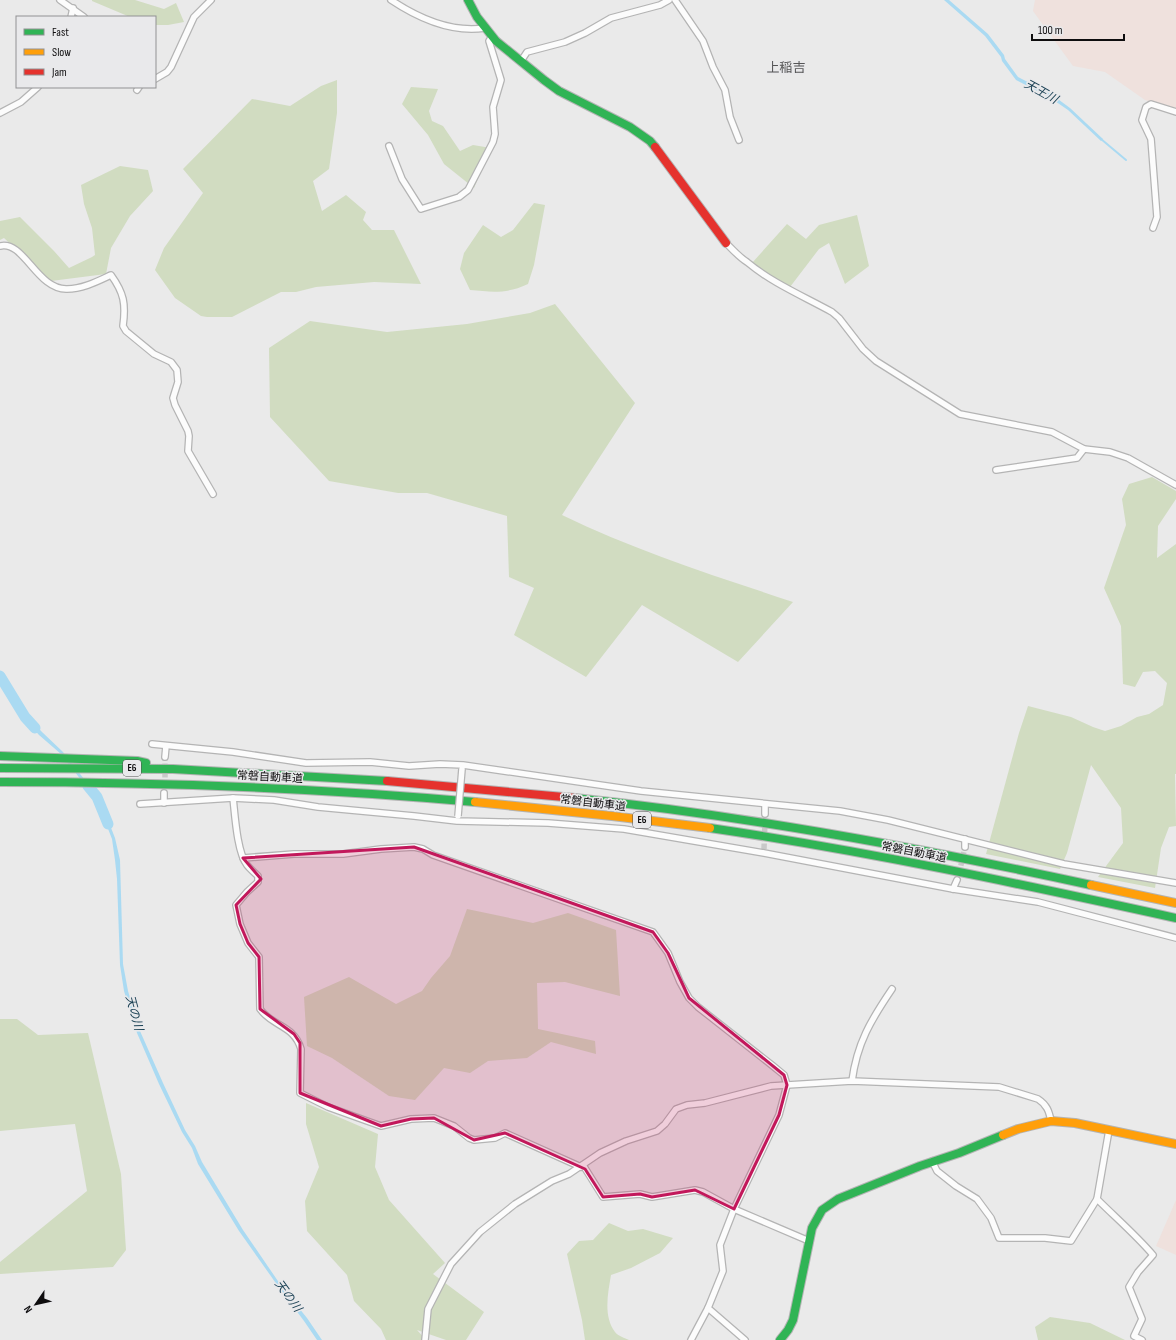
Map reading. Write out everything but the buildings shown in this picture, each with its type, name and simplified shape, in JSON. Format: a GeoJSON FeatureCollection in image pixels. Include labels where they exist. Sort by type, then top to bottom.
{"type":"FeatureCollection","features":[{"type":"Feature","properties":{"kind":"main road"},"geometry":{"type":"LineString","coordinates":[[468,0],[477,17],[492,37],[559,91],[630,127],[650,141],[663,156],[726,243]]}},
{"type":"Feature","properties":{"kind":"main road"},"geometry":{"type":"LineString","coordinates":[[0,756],[137,761],[171,769]]}},
{"type":"Feature","properties":{"kind":"main road","name":"常磐自動車道"},"geometry":{"type":"LineString","coordinates":[[0,768],[171,769],[333,777],[464,786],[679,810],[826,832],[1176,903]]}},
{"type":"Feature","properties":{"kind":"main road","name":"常磐自動車道"},"geometry":{"type":"LineString","coordinates":[[0,782],[143,782],[333,791],[471,801],[680,824],[825,847],[966,873],[1176,918]]}},
{"type":"Feature","properties":{"kind":"main road"},"geometry":{"type":"LineString","coordinates":[[780,1340],[788,1330],[793,1320],[812,1228],[822,1210],[838,1199],[932,1161],[959,1153],[1018,1129],[1051,1121],[1075,1123],[1176,1144]]}},
{"type":"Feature","properties":{"kind":"street"},"geometry":{"type":"LineString","coordinates":[[60,0],[83,16]]}},
{"type":"Feature","properties":{"kind":"street"},"geometry":{"type":"LineString","coordinates":[[156,78],[167,72],[171,67],[194,17],[210,0]]}},
{"type":"Feature","properties":{"kind":"street"},"geometry":{"type":"LineString","coordinates":[[391,0],[404,9],[452,28],[473,30],[485,28]]}},
{"type":"Feature","properties":{"kind":"street"},"geometry":{"type":"LineString","coordinates":[[521,61],[527,52],[565,42],[611,18],[660,5],[669,0]]}},
{"type":"Feature","properties":{"kind":"street"},"geometry":{"type":"LineString","coordinates":[[675,0],[702,41],[725,90],[730,117],[739,140]]}},
{"type":"Feature","properties":{"kind":"street"},"geometry":{"type":"LineString","coordinates":[[71,16],[73,8]]}},
{"type":"Feature","properties":{"kind":"street"},"geometry":{"type":"LineString","coordinates":[[389,146],[402,179],[421,209],[459,197],[468,190],[496,134],[493,107],[501,80],[489,41],[492,37]]}},
{"type":"Feature","properties":{"kind":"street"},"geometry":{"type":"LineString","coordinates":[[0,113],[21,102],[37,88]]}},
{"type":"Feature","properties":{"kind":"street"},"geometry":{"type":"LineString","coordinates":[[1153,228],[1157,216],[1151,139],[1142,120],[1146,107],[1151,104],[1176,112]]}},
{"type":"Feature","properties":{"kind":"street"},"geometry":{"type":"LineString","coordinates":[[726,243],[757,270],[774,281],[832,312],[839,318],[862,349],[876,361],[960,414],[1052,432],[1084,448],[1119,454],[1176,485]]}},
{"type":"Feature","properties":{"kind":"street"},"geometry":{"type":"LineString","coordinates":[[0,246],[8,246],[23,256],[42,279],[56,288],[67,290],[85,286],[112,275],[123,297],[125,312],[123,326],[126,332],[154,354],[171,362],[177,370],[178,382],[174,398],[175,405],[188,431],[188,451],[213,494]]}},
{"type":"Feature","properties":{"kind":"street"},"geometry":{"type":"LineString","coordinates":[[996,470],[1077,458],[1084,448]]}},
{"type":"Feature","properties":{"kind":"street"},"geometry":{"type":"LineString","coordinates":[[152,744],[233,752],[306,763],[370,762],[409,766],[440,764],[640,790],[840,811],[888,820],[1064,864],[1176,883]]}},
{"type":"Feature","properties":{"kind":"street"},"geometry":{"type":"LineString","coordinates":[[165,757],[166,746]]}},
{"type":"Feature","properties":{"kind":"street"},"geometry":{"type":"LineString","coordinates":[[458,819],[463,767]]}},
{"type":"Feature","properties":{"kind":"street"},"geometry":{"type":"LineString","coordinates":[[164,792],[164,803]]}},
{"type":"Feature","properties":{"kind":"street"},"geometry":{"type":"LineString","coordinates":[[234,798],[238,834],[243,858],[247,865],[258,876],[258,882],[236,905],[240,924],[248,943],[259,957],[260,1009],[264,1015],[294,1034],[300,1044],[300,1093],[328,1107],[381,1126],[411,1119],[434,1118],[454,1126],[469,1138],[474,1140],[495,1138],[505,1133],[582,1166],[603,1197],[640,1194],[652,1197],[695,1190],[703,1192],[734,1209],[809,1241]]}},
{"type":"Feature","properties":{"kind":"street"},"geometry":{"type":"LineString","coordinates":[[140,804],[234,798],[274,800],[318,807],[414,816],[548,823],[624,829],[764,851],[954,889],[1038,902],[1176,938]]}},
{"type":"Feature","properties":{"kind":"street"},"geometry":{"type":"LineString","coordinates":[[765,804],[765,814]]}},
{"type":"Feature","properties":{"kind":"street"},"geometry":{"type":"LineString","coordinates":[[965,839],[965,848]]}},
{"type":"Feature","properties":{"kind":"street"},"geometry":{"type":"LineString","coordinates":[[243,858],[294,854],[343,854],[381,849],[418,848],[423,849],[433,855],[653,932],[668,953],[680,982],[689,998],[698,1007],[784,1075],[787,1085],[779,1115],[734,1209],[720,1246],[723,1271],[708,1308],[691,1340]]}},
{"type":"Feature","properties":{"kind":"street"},"geometry":{"type":"LineString","coordinates":[[954,889],[957,880]]}},
{"type":"Feature","properties":{"kind":"street"},"geometry":{"type":"LineString","coordinates":[[852,1081],[854,1063],[864,1035],[875,1014],[892,989]]}},
{"type":"Feature","properties":{"kind":"street"},"geometry":{"type":"LineString","coordinates":[[425,1340],[428,1309],[451,1264],[480,1232],[515,1204],[552,1181],[569,1174],[600,1153],[626,1141],[657,1131],[665,1124],[676,1109],[687,1105],[705,1103],[771,1086],[852,1081],[999,1087],[1038,1099],[1044,1103],[1051,1121]]}},
{"type":"Feature","properties":{"kind":"street"},"geometry":{"type":"LineString","coordinates":[[932,1161],[937,1170],[956,1186],[977,1199],[991,1218],[999,1238],[1045,1238],[1070,1241],[1097,1199],[1110,1130]]}},
{"type":"Feature","properties":{"kind":"street"},"geometry":{"type":"LineString","coordinates":[[1097,1199],[1117,1220],[1134,1234],[1153,1255],[1138,1272],[1129,1287],[1142,1319],[1134,1336],[1142,1340]]}},
{"type":"Feature","properties":{"kind":"street"},"geometry":{"type":"LineString","coordinates":[[708,1308],[745,1340]]}},
{"type":"Feature","properties":{"kind":"highlighted area"},"geometry":{"type":"Polygon","coordinates":[[[414,847],[653,932],[668,953],[689,998],[784,1075],[787,1085],[779,1115],[734,1209],[695,1190],[652,1197],[640,1194],[603,1197],[585,1169],[505,1133],[474,1140],[434,1118],[411,1119],[381,1126],[300,1093],[300,1043],[294,1034],[260,1009],[259,957],[248,943],[240,924],[236,905],[261,879],[243,858],[414,847]]]}},
{"type":"Feature","properties":{"kind":"shaded area"},"geometry":{"type":"Polygon","coordinates":[[[1035,0],[1176,0],[1176,109],[1145,100],[1105,72],[1073,66],[1033,11],[1035,0]]]}},
{"type":"Feature","properties":{"kind":"shaded area"},"geometry":{"type":"Polygon","coordinates":[[[1176,1200],[1176,1255],[1156,1246],[1176,1200]]]}},
{"type":"Feature","properties":{"kind":"green space"},"geometry":{"type":"Polygon","coordinates":[[[135,0],[164,9],[176,3],[184,22],[168,25],[156,25],[156,16],[128,16],[92,1],[135,0]]]}},
{"type":"Feature","properties":{"kind":"green space"},"geometry":{"type":"Polygon","coordinates":[[[337,80],[337,113],[329,169],[313,181],[322,211],[346,195],[366,212],[363,220],[372,230],[394,230],[421,284],[374,282],[316,287],[296,292],[281,292],[232,317],[201,316],[175,298],[155,270],[164,248],[203,193],[183,169],[252,99],[290,106],[321,86],[337,80]]]}},
{"type":"Feature","properties":{"kind":"green space"},"geometry":{"type":"Polygon","coordinates":[[[411,87],[438,89],[429,111],[432,121],[443,126],[460,151],[473,145],[491,148],[474,188],[444,164],[428,135],[402,104],[411,87]]]}},
{"type":"Feature","properties":{"kind":"green space"},"geometry":{"type":"Polygon","coordinates":[[[120,166],[148,170],[153,191],[130,216],[111,248],[106,274],[51,281],[4,238],[0,240],[0,221],[20,217],[69,268],[92,257],[95,255],[92,228],[84,204],[81,185],[120,166]]]}},
{"type":"Feature","properties":{"kind":"green space"},"geometry":{"type":"Polygon","coordinates":[[[534,203],[545,205],[534,265],[528,284],[506,291],[492,292],[470,290],[460,269],[464,253],[483,225],[501,237],[513,230],[534,203]]]}},
{"type":"Feature","properties":{"kind":"green space"},"geometry":{"type":"Polygon","coordinates":[[[857,215],[869,266],[845,284],[829,243],[819,249],[790,287],[773,278],[752,263],[787,224],[806,239],[819,225],[857,215]]]}},
{"type":"Feature","properties":{"kind":"green space"},"geometry":{"type":"Polygon","coordinates":[[[555,304],[635,403],[562,515],[618,540],[705,573],[793,602],[738,662],[642,605],[586,677],[514,635],[534,588],[509,577],[507,516],[427,493],[398,493],[329,481],[270,417],[269,348],[310,321],[387,332],[467,324],[530,313],[555,304]]]}},
{"type":"Feature","properties":{"kind":"green space"},"geometry":{"type":"Polygon","coordinates":[[[1152,477],[1176,491],[1176,499],[1158,526],[1157,558],[1176,544],[1176,826],[1169,827],[1161,848],[1155,888],[1098,877],[1123,843],[1121,808],[1091,765],[1067,853],[1060,869],[986,854],[1019,733],[1028,706],[1071,717],[1105,731],[1121,726],[1137,717],[1149,714],[1163,705],[1167,683],[1155,671],[1143,672],[1135,687],[1123,684],[1121,626],[1104,588],[1126,525],[1122,499],[1129,484],[1152,477]]]}},
{"type":"Feature","properties":{"kind":"green space"},"geometry":{"type":"Polygon","coordinates":[[[467,909],[533,923],[568,913],[616,930],[620,996],[565,982],[537,983],[538,1029],[595,1041],[596,1054],[551,1042],[527,1058],[488,1061],[470,1073],[444,1068],[415,1100],[389,1096],[332,1058],[307,1046],[304,997],[349,977],[396,1004],[422,991],[450,956],[467,909]]]}},
{"type":"Feature","properties":{"kind":"green space"},"geometry":{"type":"Polygon","coordinates":[[[0,1019],[17,1019],[38,1035],[88,1033],[121,1174],[126,1250],[113,1267],[0,1274],[0,1262],[87,1191],[75,1124],[0,1131],[0,1019]]]}},
{"type":"Feature","properties":{"kind":"green space"},"geometry":{"type":"Polygon","coordinates":[[[306,1103],[378,1134],[375,1167],[389,1200],[445,1263],[433,1274],[484,1312],[466,1340],[446,1340],[417,1330],[426,1340],[386,1340],[381,1329],[354,1301],[347,1275],[307,1231],[305,1201],[319,1167],[306,1124],[306,1103]]]}},
{"type":"Feature","properties":{"kind":"green space"},"geometry":{"type":"Polygon","coordinates":[[[609,1223],[628,1231],[643,1229],[673,1238],[660,1253],[631,1268],[611,1275],[607,1304],[609,1319],[615,1332],[629,1340],[585,1340],[567,1254],[579,1241],[593,1240],[609,1223]]]}},
{"type":"Feature","properties":{"kind":"green space"},"geometry":{"type":"Polygon","coordinates":[[[1050,1317],[1090,1323],[1125,1340],[1038,1340],[1035,1327],[1050,1317]]]}},
{"type":"Feature","properties":{"kind":"water"},"geometry":{"type":"Polygon","coordinates":[[[944,0],[949,0],[988,34],[1018,77],[1051,94],[1070,108],[1103,139],[1101,141],[1068,110],[1049,97],[1016,80],[985,36],[944,0]]]}},
{"type":"Feature","properties":{"kind":"water"},"geometry":{"type":"Polygon","coordinates":[[[27,716],[63,752],[98,797],[95,798],[61,754],[39,735],[24,718],[27,716]]]}},
{"type":"Feature","properties":{"kind":"water"},"geometry":{"type":"Polygon","coordinates":[[[104,810],[115,838],[120,860],[123,964],[128,991],[140,1031],[185,1130],[195,1146],[202,1162],[243,1230],[282,1287],[307,1318],[322,1340],[317,1340],[239,1231],[198,1164],[192,1148],[182,1132],[159,1084],[137,1033],[124,991],[120,965],[117,879],[112,839],[101,811],[104,810]]]}},
{"type":"Feature","properties":{"kind":"waterway","name":"天王川"},"geometry":{"type":"LineString","coordinates":[[1101,139],[1126,160]]}},
{"type":"Feature","properties":{"kind":"waterway","name":"天の川"},"geometry":{"type":"LineString","coordinates":[[0,676],[25,717],[35,728]]}},
{"type":"Feature","properties":{"kind":"waterway","name":"天の川"},"geometry":{"type":"LineString","coordinates":[[88,786],[97,797],[108,824]]}},
{"type":"Feature","properties":{"kind":"tunnel"},"geometry":{"type":"LineString","coordinates":[[165,757],[165,786]]}},
{"type":"Feature","properties":{"kind":"tunnel"},"geometry":{"type":"LineString","coordinates":[[764,849],[765,821]]}},
{"type":"Feature","properties":{"kind":"tunnel"},"geometry":{"type":"LineString","coordinates":[[959,874],[965,847]]}},
{"type":"Feature","properties":{"kind":"traffic: fast"},"geometry":{"type":"LineString","coordinates":[[468,0],[477,17],[496,41],[544,80],[559,91],[630,127],[650,141],[655,147]]}},
{"type":"Feature","properties":{"kind":"traffic: fast"},"geometry":{"type":"LineString","coordinates":[[0,756],[137,761],[146,763]]}},
{"type":"Feature","properties":{"kind":"traffic: fast"},"geometry":{"type":"LineString","coordinates":[[0,768],[173,769],[387,781]]}},
{"type":"Feature","properties":{"kind":"traffic: fast"},"geometry":{"type":"LineString","coordinates":[[0,782],[119,783],[238,787],[356,793],[475,802]]}},
{"type":"Feature","properties":{"kind":"traffic: fast"},"geometry":{"type":"LineString","coordinates":[[575,798],[705,814],[834,834],[963,858],[1091,885]]}},
{"type":"Feature","properties":{"kind":"traffic: fast"},"geometry":{"type":"LineString","coordinates":[[710,828],[886,858],[1176,918]]}},
{"type":"Feature","properties":{"kind":"traffic: fast"},"geometry":{"type":"LineString","coordinates":[[780,1340],[788,1330],[793,1320],[812,1228],[822,1210],[838,1199],[1003,1135]]}},
{"type":"Feature","properties":{"kind":"traffic: slow"},"geometry":{"type":"LineString","coordinates":[[475,802],[710,828]]}},
{"type":"Feature","properties":{"kind":"traffic: slow"},"geometry":{"type":"LineString","coordinates":[[1091,885],[1176,903]]}},
{"type":"Feature","properties":{"kind":"traffic: slow"},"geometry":{"type":"LineString","coordinates":[[1003,1135],[1018,1129],[1051,1121],[1075,1123],[1176,1144]]}},
{"type":"Feature","properties":{"kind":"traffic: jam"},"geometry":{"type":"LineString","coordinates":[[655,147],[726,243]]}},
{"type":"Feature","properties":{"kind":"traffic: jam"},"geometry":{"type":"LineString","coordinates":[[387,781],[575,798]]}},
{"type":"Feature","properties":{"kind":"district","name":"上稲吉"},"geometry":{"type":"Point","coordinates":[786,68]}}]}
